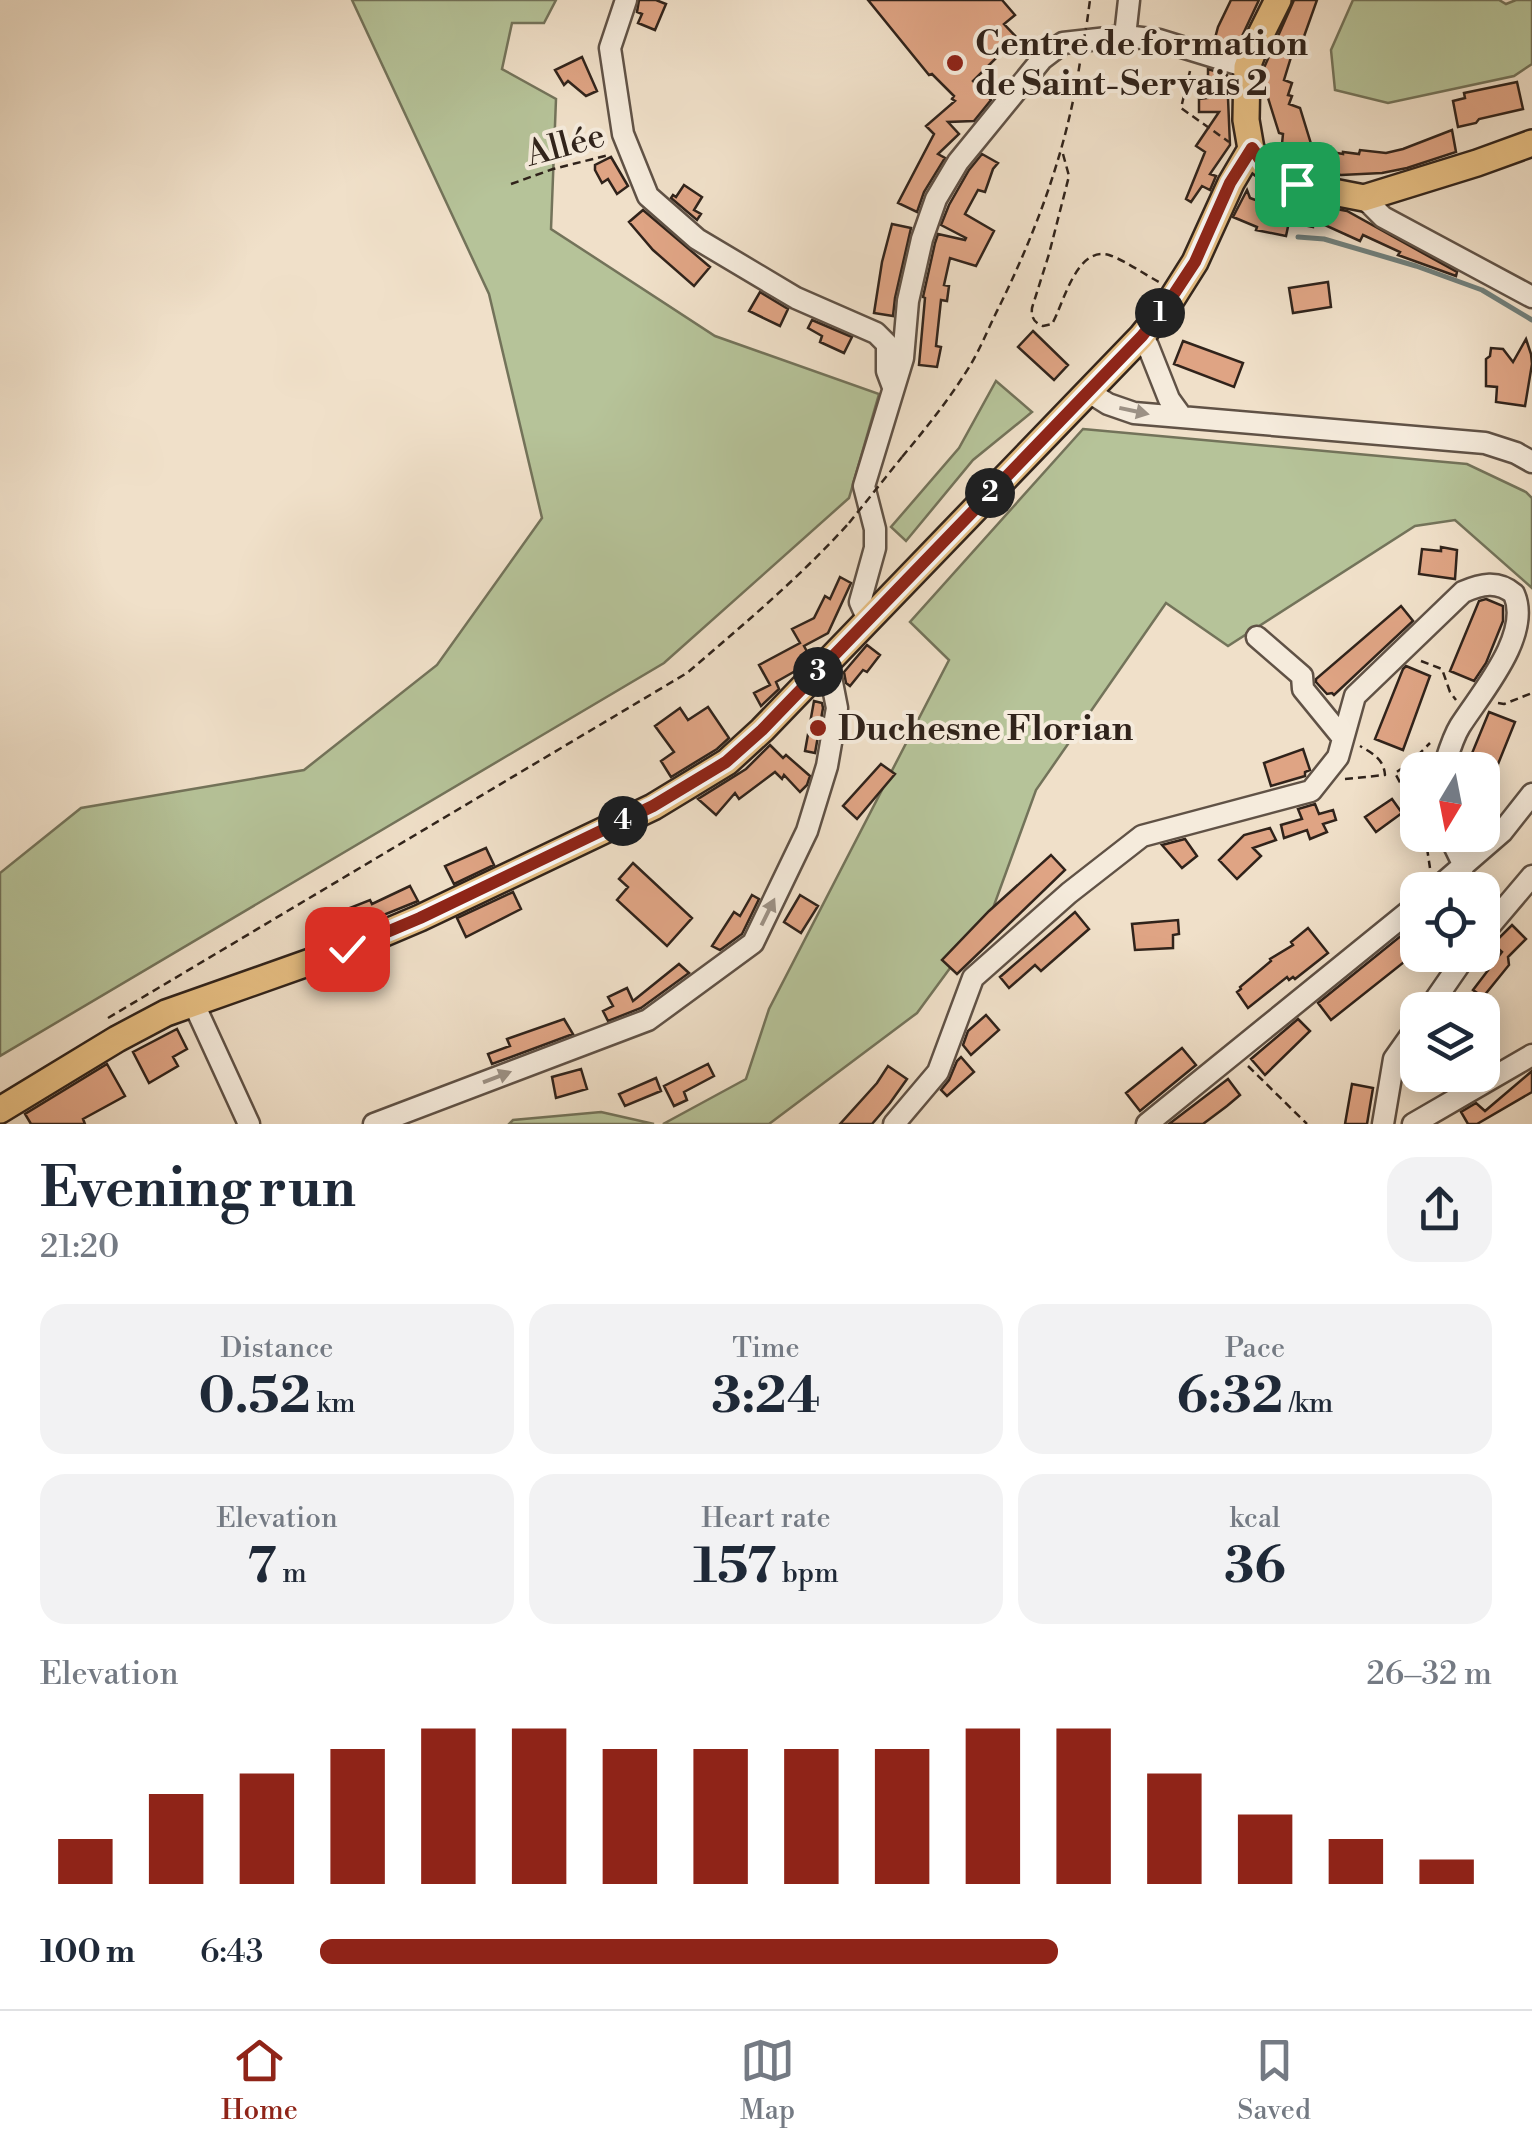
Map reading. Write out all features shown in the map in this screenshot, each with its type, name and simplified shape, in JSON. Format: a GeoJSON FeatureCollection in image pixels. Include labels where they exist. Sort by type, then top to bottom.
{"type":"FeatureCollection","features":[{"type":"Feature","properties":{"kind":"main road"},"geometry":{"type":"LineString","coordinates":[[1278,0],[1248,67],[1246,120],[1252,148],[1266,168],[1297,184],[1364,198],[1532,143]]}},
{"type":"Feature","properties":{"kind":"main road"},"geometry":{"type":"LineString","coordinates":[[0,1110],[166,1013],[383,933],[653,806],[726,762],[762,730],[1142,336],[1195,262],[1230,183],[1252,148]]}},
{"type":"Feature","properties":{"kind":"street"},"geometry":{"type":"LineString","coordinates":[[626,0],[610,48],[623,134],[648,196],[697,240],[796,298],[876,332],[887,344],[888,371],[894,389]]}},
{"type":"Feature","properties":{"kind":"street"},"geometry":{"type":"LineString","coordinates":[[1125,36],[1129,0]]}},
{"type":"Feature","properties":{"kind":"street"},"geometry":{"type":"LineString","coordinates":[[868,620],[860,602],[875,548],[875,529],[864,486],[903,358],[908,301],[922,239],[936,198],[958,162],[1042,59],[1063,43],[1125,36],[1159,40],[1248,67]]}},
{"type":"Feature","properties":{"kind":"street"},"geometry":{"type":"LineString","coordinates":[[1364,198],[1383,218],[1532,297]]}},
{"type":"Feature","properties":{"kind":"street"},"geometry":{"type":"LineString","coordinates":[[1142,336],[1169,399],[1182,417]]}},
{"type":"Feature","properties":{"kind":"street"},"geometry":{"type":"LineString","coordinates":[[1089,392],[1134,413],[1485,443],[1532,462]]}},
{"type":"Feature","properties":{"kind":"street"},"geometry":{"type":"LineString","coordinates":[[894,1124],[938,1072],[973,978],[1069,892],[1142,836],[1311,791],[1333,764],[1355,696],[1464,592],[1479,584],[1494,584],[1507,588],[1521,602],[1527,616],[1524,637],[1515,657],[1460,725],[1450,752]]}},
{"type":"Feature","properties":{"kind":"street"},"geometry":{"type":"LineString","coordinates":[[1258,637],[1302,676],[1304,689],[1343,738]]}},
{"type":"Feature","properties":{"kind":"street"},"geometry":{"type":"LineString","coordinates":[[374,1124],[648,1020],[752,943],[807,832],[828,766],[837,708],[828,662]]}},
{"type":"Feature","properties":{"kind":"street"},"geometry":{"type":"LineString","coordinates":[[1452,872],[1502,832],[1532,794]]}},
{"type":"Feature","properties":{"kind":"street"},"geometry":{"type":"LineString","coordinates":[[1458,852],[1464,866]]}},
{"type":"Feature","properties":{"kind":"street"},"geometry":{"type":"LineString","coordinates":[[1500,914],[1532,876]]}},
{"type":"Feature","properties":{"kind":"street"},"geometry":{"type":"LineString","coordinates":[[1156,1121],[1234,1052],[1400,918]]}},
{"type":"Feature","properties":{"kind":"street"},"geometry":{"type":"LineString","coordinates":[[193,1002],[249,1124]]}},
{"type":"Feature","properties":{"kind":"street"},"geometry":{"type":"LineString","coordinates":[[1383,1124],[1394,1060],[1400,1051]]}},
{"type":"Feature","properties":{"kind":"street"},"geometry":{"type":"LineString","coordinates":[[1414,1124],[1532,1055]]}},
{"type":"Feature","properties":{"kind":"path"},"geometry":{"type":"LineString","coordinates":[[136,1001],[687,673],[762,610],[821,553],[937,414],[972,362],[1018,268],[1062,152],[1074,107],[1090,0]]}},
{"type":"Feature","properties":{"kind":"path"},"geometry":{"type":"LineString","coordinates":[[1195,50],[1181,108],[1228,142],[1252,148]]}},
{"type":"Feature","properties":{"kind":"path"},"geometry":{"type":"LineString","coordinates":[[1062,152],[1069,176],[1032,308],[1035,321],[1043,326],[1052,324],[1079,266],[1091,256],[1108,255],[1176,291]]}},
{"type":"Feature","properties":{"kind":"path","name":"Allée"},"geometry":{"type":"LineString","coordinates":[[511,184],[553,169],[631,153]]}},
{"type":"Feature","properties":{"kind":"path"},"geometry":{"type":"LineString","coordinates":[[1400,653],[1442,669],[1458,703]]}},
{"type":"Feature","properties":{"kind":"path"},"geometry":{"type":"LineString","coordinates":[[1481,702],[1504,704],[1532,693]]}},
{"type":"Feature","properties":{"kind":"path"},"geometry":{"type":"LineString","coordinates":[[1343,738],[1378,758],[1385,772]]}},
{"type":"Feature","properties":{"kind":"path"},"geometry":{"type":"LineString","coordinates":[[1311,791],[1330,788],[1347,777],[1395,772],[1433,740]]}},
{"type":"Feature","properties":{"kind":"path"},"geometry":{"type":"LineString","coordinates":[[1395,772],[1400,782]]}},
{"type":"Feature","properties":{"kind":"path"},"geometry":{"type":"LineString","coordinates":[[1234,1052],[1308,1124]]}},
{"type":"Feature","properties":{"kind":"green space"},"geometry":{"type":"Polygon","coordinates":[[[352,0],[556,0],[544,23],[512,23],[502,69],[556,99],[551,229],[715,336],[879,394],[849,498],[664,663],[0,1056],[0,873],[81,808],[304,770],[437,665],[542,518],[489,294],[352,0]]]}},
{"type":"Feature","properties":{"kind":"green space"},"geometry":{"type":"Polygon","coordinates":[[[1353,0],[1499,0],[1506,4],[1532,0],[1532,64],[1514,76],[1388,103],[1335,90],[1331,50],[1353,0]]]}},
{"type":"Feature","properties":{"kind":"green space"},"geometry":{"type":"Polygon","coordinates":[[[996,381],[1032,412],[973,460],[906,541],[891,527],[959,448],[996,381]]]}},
{"type":"Feature","properties":{"kind":"green space"},"geometry":{"type":"Polygon","coordinates":[[[1083,429],[1467,464],[1532,498],[1532,588],[1455,520],[1415,526],[1228,646],[1166,603],[1036,790],[992,911],[917,1013],[769,1124],[663,1124],[746,1079],[769,1009],[949,660],[910,622],[1083,429]]]}},
{"type":"Feature","properties":{"kind":"green space"},"geometry":{"type":"Polygon","coordinates":[[[601,1112],[654,1124],[509,1124],[513,1120],[601,1112]]]}},
{"type":"Feature","properties":{"kind":"building"},"geometry":{"type":"Polygon","coordinates":[[[639,0],[666,4],[655,30],[638,23],[642,14],[637,12],[639,0]]]}},
{"type":"Feature","properties":{"kind":"building","name":"Centre de formation de Saint-Servais 2"},"geometry":{"type":"Polygon","coordinates":[[[868,0],[1002,0],[1015,15],[1004,24],[1020,41],[1010,52],[1006,48],[973,81],[991,100],[974,121],[948,122],[959,134],[938,154],[945,158],[917,212],[898,203],[934,134],[926,126],[955,101],[954,96],[929,75],[868,0]]]}},
{"type":"Feature","properties":{"kind":"building"},"geometry":{"type":"Polygon","coordinates":[[[1231,0],[1259,0],[1236,49],[1214,42],[1231,0]]]}},
{"type":"Feature","properties":{"kind":"building"},"geometry":{"type":"Polygon","coordinates":[[[1294,0],[1317,0],[1301,56],[1292,54],[1284,80],[1292,83],[1289,104],[1300,108],[1312,147],[1282,144],[1283,134],[1279,133],[1263,82],[1263,70],[1294,0]]]}},
{"type":"Feature","properties":{"kind":"building"},"geometry":{"type":"Polygon","coordinates":[[[582,57],[597,91],[586,96],[568,81],[564,85],[555,70],[582,57]]]}},
{"type":"Feature","properties":{"kind":"building"},"geometry":{"type":"Polygon","coordinates":[[[1208,69],[1227,75],[1230,145],[1210,174],[1216,176],[1210,190],[1202,186],[1191,202],[1186,199],[1205,152],[1196,146],[1219,112],[1199,112],[1199,99],[1208,98],[1208,69]]]}},
{"type":"Feature","properties":{"kind":"building"},"geometry":{"type":"Polygon","coordinates":[[[1517,82],[1523,109],[1458,127],[1453,101],[1465,98],[1464,93],[1517,82]]]}},
{"type":"Feature","properties":{"kind":"building"},"geometry":{"type":"Polygon","coordinates":[[[1452,130],[1456,152],[1407,168],[1341,175],[1316,170],[1320,150],[1386,153],[1452,130]]]}},
{"type":"Feature","properties":{"kind":"building"},"geometry":{"type":"Polygon","coordinates":[[[982,154],[998,163],[985,192],[978,190],[965,214],[994,231],[976,266],[950,258],[944,285],[949,286],[947,301],[941,300],[937,367],[919,365],[923,297],[935,243],[938,234],[965,240],[941,225],[969,170],[982,154]]]}},
{"type":"Feature","properties":{"kind":"building"},"geometry":{"type":"Polygon","coordinates":[[[611,157],[628,186],[617,194],[608,179],[602,183],[595,170],[595,165],[611,157]]]}},
{"type":"Feature","properties":{"kind":"building"},"geometry":{"type":"Polygon","coordinates":[[[684,185],[702,197],[694,210],[701,214],[697,220],[671,198],[684,185]]]}},
{"type":"Feature","properties":{"kind":"building"},"geometry":{"type":"Polygon","coordinates":[[[1247,190],[1250,198],[1261,202],[1303,209],[1304,203],[1347,211],[1457,272],[1456,276],[1398,255],[1400,252],[1363,235],[1360,241],[1314,220],[1313,227],[1289,222],[1286,236],[1256,230],[1257,227],[1233,217],[1247,190]]]}},
{"type":"Feature","properties":{"kind":"building"},"geometry":{"type":"Polygon","coordinates":[[[643,210],[710,267],[694,286],[653,250],[629,222],[643,210]]]}},
{"type":"Feature","properties":{"kind":"building"},"geometry":{"type":"Polygon","coordinates":[[[892,224],[911,228],[893,316],[874,313],[892,224]]]}},
{"type":"Feature","properties":{"kind":"building"},"geometry":{"type":"Polygon","coordinates":[[[1328,282],[1331,307],[1293,313],[1289,288],[1328,282]]]}},
{"type":"Feature","properties":{"kind":"building"},"geometry":{"type":"Polygon","coordinates":[[[760,292],[788,309],[780,326],[749,311],[760,292]]]}},
{"type":"Feature","properties":{"kind":"building"},"geometry":{"type":"Polygon","coordinates":[[[812,320],[852,337],[844,353],[820,342],[822,336],[808,328],[812,320]]]}},
{"type":"Feature","properties":{"kind":"building"},"geometry":{"type":"Polygon","coordinates":[[[1033,331],[1068,365],[1054,380],[1018,347],[1033,331]]]}},
{"type":"Feature","properties":{"kind":"building"},"geometry":{"type":"Polygon","coordinates":[[[1526,339],[1532,364],[1525,406],[1496,402],[1497,387],[1486,386],[1486,359],[1491,348],[1503,349],[1513,362],[1526,339]]]}},
{"type":"Feature","properties":{"kind":"building"},"geometry":{"type":"Polygon","coordinates":[[[1183,341],[1243,363],[1234,387],[1174,364],[1183,341]]]}},
{"type":"Feature","properties":{"kind":"building"},"geometry":{"type":"Polygon","coordinates":[[[1441,547],[1457,550],[1455,579],[1419,574],[1422,549],[1441,551],[1441,547]]]}},
{"type":"Feature","properties":{"kind":"building"},"geometry":{"type":"Polygon","coordinates":[[[840,577],[851,583],[828,633],[804,646],[810,657],[776,682],[779,689],[761,706],[754,693],[770,685],[759,665],[800,643],[792,629],[814,618],[825,596],[830,599],[840,577]]]}},
{"type":"Feature","properties":{"kind":"building"},"geometry":{"type":"Polygon","coordinates":[[[1486,599],[1503,606],[1503,621],[1474,681],[1450,671],[1479,601],[1486,599]]]}},
{"type":"Feature","properties":{"kind":"building"},"geometry":{"type":"Polygon","coordinates":[[[1401,606],[1413,621],[1334,695],[1327,694],[1316,679],[1401,606]]]}},
{"type":"Feature","properties":{"kind":"building"},"geometry":{"type":"Polygon","coordinates":[[[867,645],[880,655],[850,686],[844,672],[867,645]]]}},
{"type":"Feature","properties":{"kind":"building"},"geometry":{"type":"Polygon","coordinates":[[[1406,666],[1430,676],[1403,750],[1375,739],[1406,666]]]}},
{"type":"Feature","properties":{"kind":"building"},"geometry":{"type":"Polygon","coordinates":[[[814,701],[822,703],[823,708],[815,753],[805,751],[814,701]]]}},
{"type":"Feature","properties":{"kind":"building"},"geometry":{"type":"Polygon","coordinates":[[[708,707],[729,738],[671,777],[661,761],[674,752],[655,726],[680,708],[688,720],[708,707]]]}},
{"type":"Feature","properties":{"kind":"building"},"geometry":{"type":"Polygon","coordinates":[[[1489,712],[1515,722],[1500,759],[1500,752],[1473,752],[1489,712]]]}},
{"type":"Feature","properties":{"kind":"building"},"geometry":{"type":"Polygon","coordinates":[[[770,745],[810,776],[800,792],[784,775],[782,779],[775,772],[739,799],[735,793],[716,815],[698,799],[746,769],[770,745]]]}},
{"type":"Feature","properties":{"kind":"building"},"geometry":{"type":"Polygon","coordinates":[[[1303,749],[1310,770],[1305,776],[1271,786],[1264,763],[1303,749]]]}},
{"type":"Feature","properties":{"kind":"building"},"geometry":{"type":"Polygon","coordinates":[[[881,764],[895,774],[857,819],[843,806],[881,764]]]}},
{"type":"Feature","properties":{"kind":"building"},"geometry":{"type":"Polygon","coordinates":[[[1392,799],[1400,810],[1400,814],[1376,832],[1365,817],[1392,799]]]}},
{"type":"Feature","properties":{"kind":"building"},"geometry":{"type":"Polygon","coordinates":[[[1315,804],[1319,814],[1333,810],[1336,820],[1323,824],[1327,832],[1310,839],[1307,830],[1284,838],[1281,825],[1302,819],[1298,809],[1315,804]]]}},
{"type":"Feature","properties":{"kind":"building"},"geometry":{"type":"Polygon","coordinates":[[[1270,828],[1276,840],[1253,848],[1261,856],[1237,879],[1219,860],[1244,835],[1270,828]]]}},
{"type":"Feature","properties":{"kind":"building"},"geometry":{"type":"Polygon","coordinates":[[[1185,839],[1197,856],[1182,868],[1162,845],[1185,839]]]}},
{"type":"Feature","properties":{"kind":"building"},"geometry":{"type":"Polygon","coordinates":[[[486,848],[494,865],[454,884],[445,866],[486,848]]]}},
{"type":"Feature","properties":{"kind":"building"},"geometry":{"type":"Polygon","coordinates":[[[1051,855],[1065,870],[957,974],[942,960],[1051,855]]]}},
{"type":"Feature","properties":{"kind":"building"},"geometry":{"type":"Polygon","coordinates":[[[633,863],[692,918],[667,946],[617,900],[628,887],[619,879],[633,863]]]}},
{"type":"Feature","properties":{"kind":"building"},"geometry":{"type":"Polygon","coordinates":[[[410,886],[418,901],[317,942],[309,924],[370,900],[372,904],[410,886]]]}},
{"type":"Feature","properties":{"kind":"building"},"geometry":{"type":"Polygon","coordinates":[[[513,892],[521,909],[466,937],[457,918],[513,892]]]}},
{"type":"Feature","properties":{"kind":"building"},"geometry":{"type":"Polygon","coordinates":[[[752,895],[759,899],[742,934],[720,950],[712,946],[734,912],[740,916],[752,895]]]}},
{"type":"Feature","properties":{"kind":"building"},"geometry":{"type":"Polygon","coordinates":[[[800,895],[818,906],[801,933],[784,922],[800,895]]]}},
{"type":"Feature","properties":{"kind":"building"},"geometry":{"type":"Polygon","coordinates":[[[1075,912],[1089,929],[1041,971],[1035,965],[1009,988],[1000,977],[1075,912]]]}},
{"type":"Feature","properties":{"kind":"building"},"geometry":{"type":"Polygon","coordinates":[[[1178,920],[1179,934],[1173,935],[1173,948],[1135,950],[1132,924],[1178,920]]]}},
{"type":"Feature","properties":{"kind":"building"},"geometry":{"type":"Polygon","coordinates":[[[1512,925],[1526,939],[1508,957],[1509,965],[1487,992],[1476,992],[1473,990],[1487,972],[1500,972],[1500,937],[1512,925]]]}},
{"type":"Feature","properties":{"kind":"building"},"geometry":{"type":"Polygon","coordinates":[[[1308,928],[1328,953],[1295,979],[1287,977],[1248,1008],[1237,992],[1240,987],[1270,959],[1293,945],[1291,942],[1308,928]]]}},
{"type":"Feature","properties":{"kind":"building"},"geometry":{"type":"Polygon","coordinates":[[[1400,937],[1400,965],[1331,1020],[1318,1003],[1400,937]]]}},
{"type":"Feature","properties":{"kind":"building"},"geometry":{"type":"Polygon","coordinates":[[[679,964],[689,973],[641,1008],[608,1021],[603,1011],[613,1006],[608,997],[627,988],[633,1001],[679,964]]]}},
{"type":"Feature","properties":{"kind":"building"},"geometry":{"type":"Polygon","coordinates":[[[986,1015],[999,1030],[971,1055],[963,1045],[968,1031],[986,1015]]]}},
{"type":"Feature","properties":{"kind":"building"},"geometry":{"type":"Polygon","coordinates":[[[564,1019],[573,1034],[492,1064],[488,1054],[510,1046],[507,1039],[564,1019]]]}},
{"type":"Feature","properties":{"kind":"building"},"geometry":{"type":"Polygon","coordinates":[[[1298,1019],[1310,1031],[1265,1075],[1251,1059],[1298,1019]]]}},
{"type":"Feature","properties":{"kind":"building"},"geometry":{"type":"Polygon","coordinates":[[[177,1029],[187,1049],[173,1057],[178,1066],[149,1083],[133,1052],[177,1029]]]}},
{"type":"Feature","properties":{"kind":"building"},"geometry":{"type":"Polygon","coordinates":[[[1182,1048],[1196,1065],[1140,1111],[1126,1093],[1182,1048]]]}},
{"type":"Feature","properties":{"kind":"building"},"geometry":{"type":"Polygon","coordinates":[[[961,1057],[974,1072],[947,1096],[941,1090],[961,1057]]]}},
{"type":"Feature","properties":{"kind":"building"},"geometry":{"type":"Polygon","coordinates":[[[107,1064],[125,1096],[83,1119],[85,1124],[31,1124],[25,1114],[107,1064]]]}},
{"type":"Feature","properties":{"kind":"building"},"geometry":{"type":"Polygon","coordinates":[[[708,1064],[714,1076],[684,1092],[687,1100],[674,1106],[664,1086],[708,1064]]]}},
{"type":"Feature","properties":{"kind":"building"},"geometry":{"type":"Polygon","coordinates":[[[888,1066],[907,1079],[890,1103],[872,1124],[840,1124],[877,1083],[888,1066]]]}},
{"type":"Feature","properties":{"kind":"building"},"geometry":{"type":"Polygon","coordinates":[[[581,1069],[587,1089],[556,1098],[552,1077],[581,1069]]]}},
{"type":"Feature","properties":{"kind":"building"},"geometry":{"type":"Polygon","coordinates":[[[1532,1071],[1532,1092],[1477,1124],[1468,1124],[1461,1112],[1476,1103],[1485,1111],[1532,1071]]]}},
{"type":"Feature","properties":{"kind":"building"},"geometry":{"type":"Polygon","coordinates":[[[656,1078],[661,1091],[625,1106],[619,1094],[656,1078]]]}},
{"type":"Feature","properties":{"kind":"building"},"geometry":{"type":"Polygon","coordinates":[[[1228,1079],[1240,1095],[1227,1106],[1203,1124],[1169,1124],[1228,1079]]]}},
{"type":"Feature","properties":{"kind":"building"},"geometry":{"type":"Polygon","coordinates":[[[1352,1084],[1373,1088],[1367,1124],[1345,1124],[1352,1084]]]}},
{"type":"Feature","properties":{"kind":"waterway"},"geometry":{"type":"LineString","coordinates":[[1298,237],[1324,239],[1416,266],[1482,290],[1532,320]]}},
{"type":"Feature","properties":{"kind":"place","name":"Centre de formation de Saint-Servais 2"},"geometry":{"type":"Point","coordinates":[955,63]}},
{"type":"Feature","properties":{"kind":"place","name":"Duchesne Florian"},"geometry":{"type":"Point","coordinates":[818,728]}},
{"type":"Feature","properties":{"kind":"route"},"geometry":{"type":"LineString","coordinates":[[347,949],[653,806],[726,762],[762,730],[1142,336],[1195,262],[1230,183],[1252,148],[1266,168],[1297,184]]}}]}
